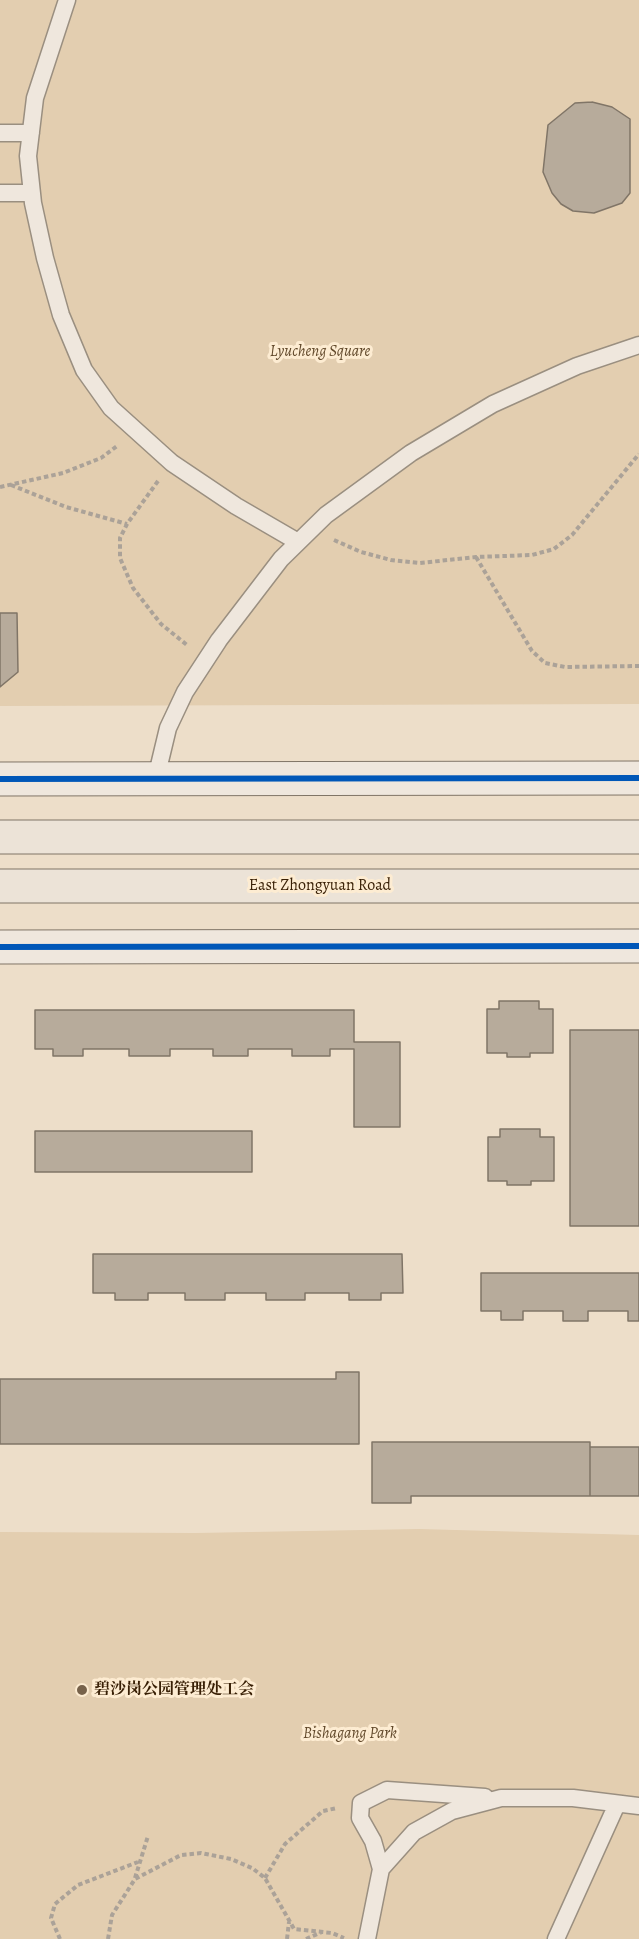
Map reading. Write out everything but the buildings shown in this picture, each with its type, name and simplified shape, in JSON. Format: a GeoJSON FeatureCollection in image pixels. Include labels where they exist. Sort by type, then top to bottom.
{"type":"FeatureCollection","features":[{"type":"Feature","properties":{"kind":"main road"},"geometry":{"type":"LineString","coordinates":[[0,837],[639,837]]}},
{"type":"Feature","properties":{"kind":"main road","name":"East Zhongyuan Road"},"geometry":{"type":"LineString","coordinates":[[0,886],[639,886]]}},
{"type":"Feature","properties":{"kind":"street"},"geometry":{"type":"LineString","coordinates":[[0,779],[639,778]]}},
{"type":"Feature","properties":{"kind":"street"},"geometry":{"type":"LineString","coordinates":[[0,947],[639,946]]}},
{"type":"Feature","properties":{"kind":"lane"},"geometry":{"type":"LineString","coordinates":[[67,0],[35,98],[28,156],[31,193],[45,258],[61,315],[84,370],[111,408],[172,463],[298,542]]}},
{"type":"Feature","properties":{"kind":"lane"},"geometry":{"type":"LineString","coordinates":[[0,134],[31,134]]}},
{"type":"Feature","properties":{"kind":"lane"},"geometry":{"type":"LineString","coordinates":[[0,193],[31,193]]}},
{"type":"Feature","properties":{"kind":"lane"},"geometry":{"type":"LineString","coordinates":[[156,778],[168,728],[185,692],[281,559],[326,515],[411,453],[493,404],[576,366],[639,345]]}},
{"type":"Feature","properties":{"kind":"lane"},"geometry":{"type":"LineString","coordinates":[[367,1939],[381,1869],[373,1840],[360,1818],[361,1803],[387,1790],[501,1798],[573,1798],[639,1806]]}},
{"type":"Feature","properties":{"kind":"lane"},"geometry":{"type":"LineString","coordinates":[[381,1869],[414,1832],[452,1811],[501,1798]]}},
{"type":"Feature","properties":{"kind":"lane"},"geometry":{"type":"LineString","coordinates":[[556,1939],[617,1804]]}},
{"type":"Feature","properties":{"kind":"path"},"geometry":{"type":"LineString","coordinates":[[0,487],[63,473],[101,458],[137,431]]}},
{"type":"Feature","properties":{"kind":"path"},"geometry":{"type":"LineString","coordinates":[[311,530],[361,552],[391,560],[420,562],[532,555],[554,549],[572,535],[639,454]]}},
{"type":"Feature","properties":{"kind":"path"},"geometry":{"type":"LineString","coordinates":[[172,463],[127,524],[120,538],[120,558],[133,588],[161,624],[206,661]]}},
{"type":"Feature","properties":{"kind":"path"},"geometry":{"type":"LineString","coordinates":[[11,485],[66,507],[127,524]]}},
{"type":"Feature","properties":{"kind":"path"},"geometry":{"type":"LineString","coordinates":[[476,557],[532,651],[545,663],[565,667],[639,666]]}},
{"type":"Feature","properties":{"kind":"path"},"geometry":{"type":"LineString","coordinates":[[265,1878],[285,1844],[323,1811],[361,1803]]}},
{"type":"Feature","properties":{"kind":"path"},"geometry":{"type":"LineString","coordinates":[[108,1939],[112,1915],[135,1879],[138,1862],[148,1836]]}},
{"type":"Feature","properties":{"kind":"path"},"geometry":{"type":"LineString","coordinates":[[135,1879],[180,1855],[201,1854],[231,1859],[252,1868],[265,1878],[294,1929],[323,1932],[347,1939]]}},
{"type":"Feature","properties":{"kind":"path"},"geometry":{"type":"LineString","coordinates":[[60,1939],[51,1918],[55,1904],[78,1885],[138,1862]]}},
{"type":"Feature","properties":{"kind":"path"},"geometry":{"type":"LineString","coordinates":[[287,1939],[289,1922]]}},
{"type":"Feature","properties":{"kind":"path"},"geometry":{"type":"LineString","coordinates":[[306,1939],[323,1932]]}},
{"type":"Feature","properties":{"kind":"green space","name":"Lyucheng Square"},"geometry":{"type":"Polygon","coordinates":[[[0,0],[639,0],[639,704],[0,706],[0,0]]]}},
{"type":"Feature","properties":{"kind":"green space","name":"Bishagang Park"},"geometry":{"type":"Polygon","coordinates":[[[419,1529],[639,1535],[639,1939],[0,1939],[0,1532],[195,1533],[419,1529]]]}},
{"type":"Feature","properties":{"kind":"cycle path"},"geometry":{"type":"LineString","coordinates":[[0,779],[639,778]]}},
{"type":"Feature","properties":{"kind":"cycle path"},"geometry":{"type":"LineString","coordinates":[[0,947],[639,946]]}},
{"type":"Feature","properties":{"kind":"place","name":"碧沙岗公园管理处工会"},"geometry":{"type":"Point","coordinates":[82,1690]}}]}
